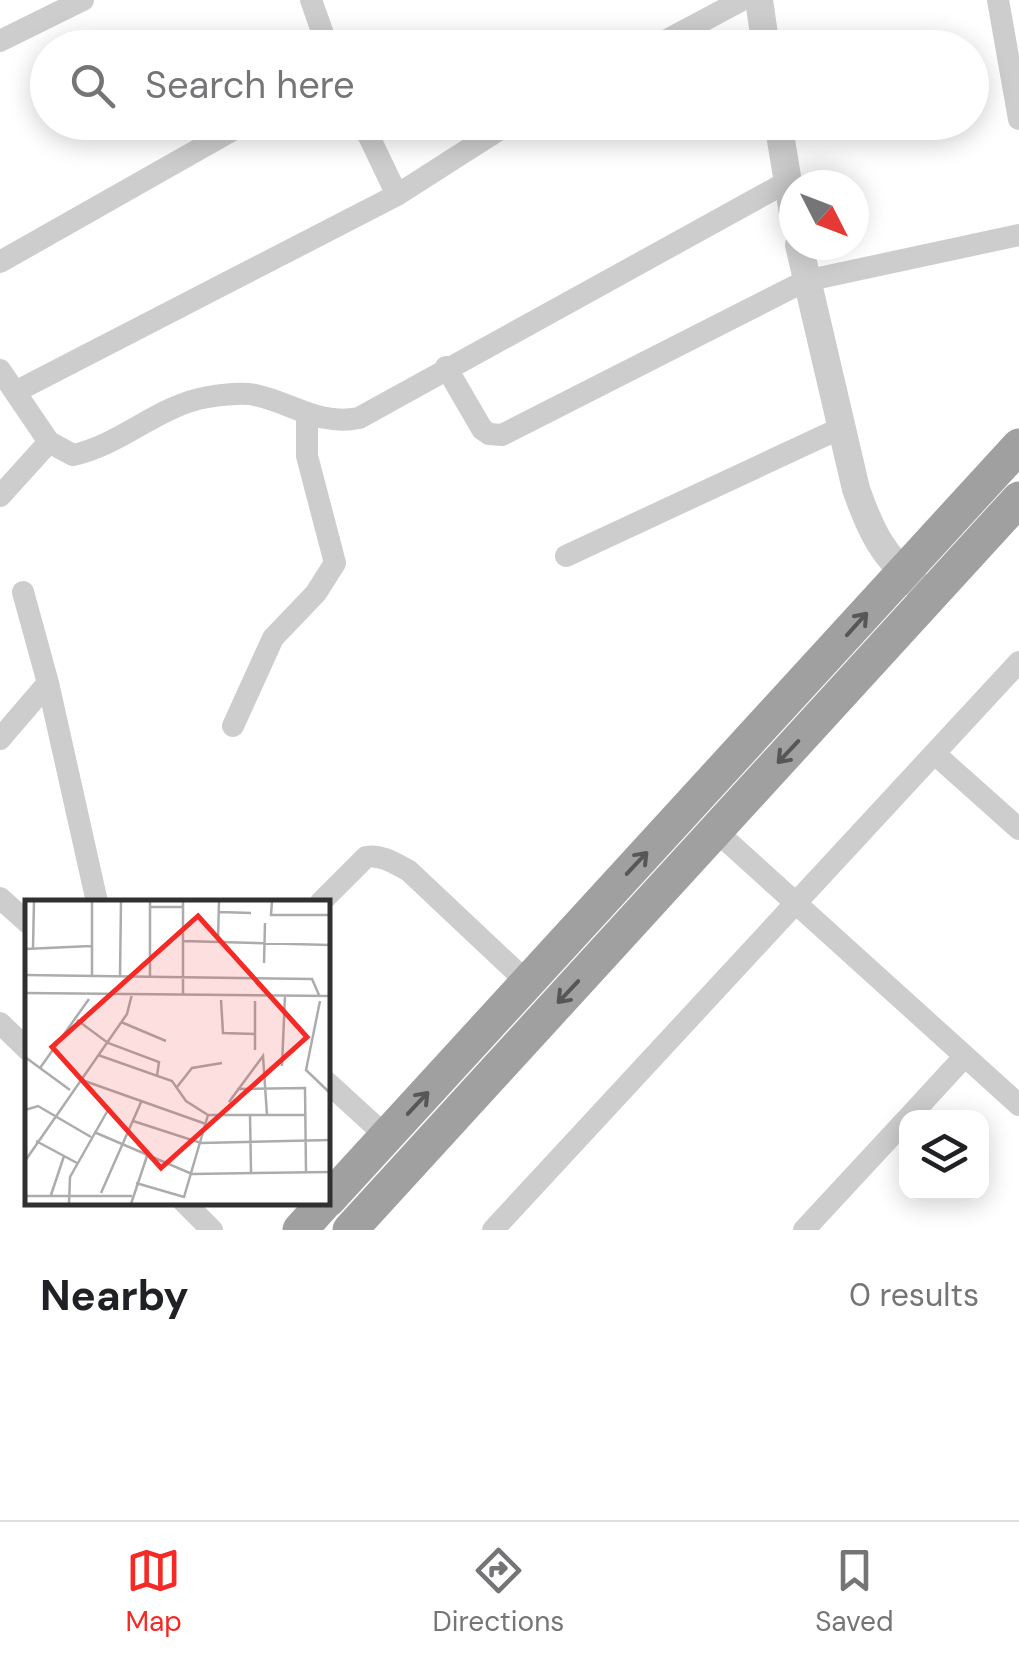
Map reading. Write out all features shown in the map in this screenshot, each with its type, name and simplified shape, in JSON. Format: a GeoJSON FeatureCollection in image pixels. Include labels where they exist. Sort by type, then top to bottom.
{"type":"FeatureCollection","features":[{"type":"Feature","properties":{"kind":"highway"},"geometry":{"type":"LineString","coordinates":[[330,1197],[1019,446]]}},
{"type":"Feature","properties":{"kind":"highway"},"geometry":{"type":"LineString","coordinates":[[350,1230],[1019,500]]}},
{"type":"Feature","properties":{"kind":"highway"},"geometry":{"type":"LineString","coordinates":[[300,1230],[322,1205]]}},
{"type":"Feature","properties":{"kind":"street"},"geometry":{"type":"LineString","coordinates":[[0,41],[84,0]]}},
{"type":"Feature","properties":{"kind":"street"},"geometry":{"type":"LineString","coordinates":[[311,0],[322,30]]}},
{"type":"Feature","properties":{"kind":"street"},"geometry":{"type":"LineString","coordinates":[[686,30],[742,0]]}},
{"type":"Feature","properties":{"kind":"street"},"geometry":{"type":"LineString","coordinates":[[759,0],[763,30]]}},
{"type":"Feature","properties":{"kind":"street"},"geometry":{"type":"LineString","coordinates":[[998,0],[1019,119]]}},
{"type":"Feature","properties":{"kind":"street"},"geometry":{"type":"LineString","coordinates":[[0,262],[216,140]]}},
{"type":"Feature","properties":{"kind":"street"},"geometry":{"type":"LineString","coordinates":[[371,140],[397,195]]}},
{"type":"Feature","properties":{"kind":"street"},"geometry":{"type":"LineString","coordinates":[[15,392],[397,195],[483,140]]}},
{"type":"Feature","properties":{"kind":"street"},"geometry":{"type":"LineString","coordinates":[[781,140],[785,170]]}},
{"type":"Feature","properties":{"kind":"street"},"geometry":{"type":"LineString","coordinates":[[0,370],[49,442],[65,454],[80,454],[167,411],[206,398],[252,394],[335,422],[359,418],[446,366],[779,186]]}},
{"type":"Feature","properties":{"kind":"street"},"geometry":{"type":"LineString","coordinates":[[446,366],[482,429],[489,434],[502,434],[805,280],[1019,236]]}},
{"type":"Feature","properties":{"kind":"street"},"geometry":{"type":"LineString","coordinates":[[802,260],[856,488],[869,527],[883,552],[930,596]]}},
{"type":"Feature","properties":{"kind":"street"},"geometry":{"type":"LineString","coordinates":[[233,726],[274,638],[316,593],[335,564],[307,456],[307,415]]}},
{"type":"Feature","properties":{"kind":"street"},"geometry":{"type":"LineString","coordinates":[[566,556],[843,428]]}},
{"type":"Feature","properties":{"kind":"street"},"geometry":{"type":"LineString","coordinates":[[0,496],[49,442]]}},
{"type":"Feature","properties":{"kind":"street"},"geometry":{"type":"LineString","coordinates":[[23,592],[48,683],[97,900]]}},
{"type":"Feature","properties":{"kind":"street"},"geometry":{"type":"LineString","coordinates":[[493,1230],[1019,662]]}},
{"type":"Feature","properties":{"kind":"street"},"geometry":{"type":"LineString","coordinates":[[0,738],[48,683]]}},
{"type":"Feature","properties":{"kind":"street"},"geometry":{"type":"LineString","coordinates":[[935,754],[1019,829]]}},
{"type":"Feature","properties":{"kind":"street"},"geometry":{"type":"LineString","coordinates":[[716,830],[1019,1105]]}},
{"type":"Feature","properties":{"kind":"street"},"geometry":{"type":"LineString","coordinates":[[323,900],[366,857],[376,856],[395,863],[409,871],[528,983]]}},
{"type":"Feature","properties":{"kind":"street"},"geometry":{"type":"LineString","coordinates":[[0,898],[25,920]]}},
{"type":"Feature","properties":{"kind":"street"},"geometry":{"type":"LineString","coordinates":[[0,1023],[25,1047]]}},
{"type":"Feature","properties":{"kind":"street"},"geometry":{"type":"LineString","coordinates":[[916,1110],[965,1056]]}},
{"type":"Feature","properties":{"kind":"street"},"geometry":{"type":"LineString","coordinates":[[330,1085],[387,1136]]}},
{"type":"Feature","properties":{"kind":"street"},"geometry":{"type":"LineString","coordinates":[[816,1226],[899,1129]]}},
{"type":"Feature","properties":{"kind":"street"},"geometry":{"type":"LineString","coordinates":[[187,1205],[212,1230]]}}]}
